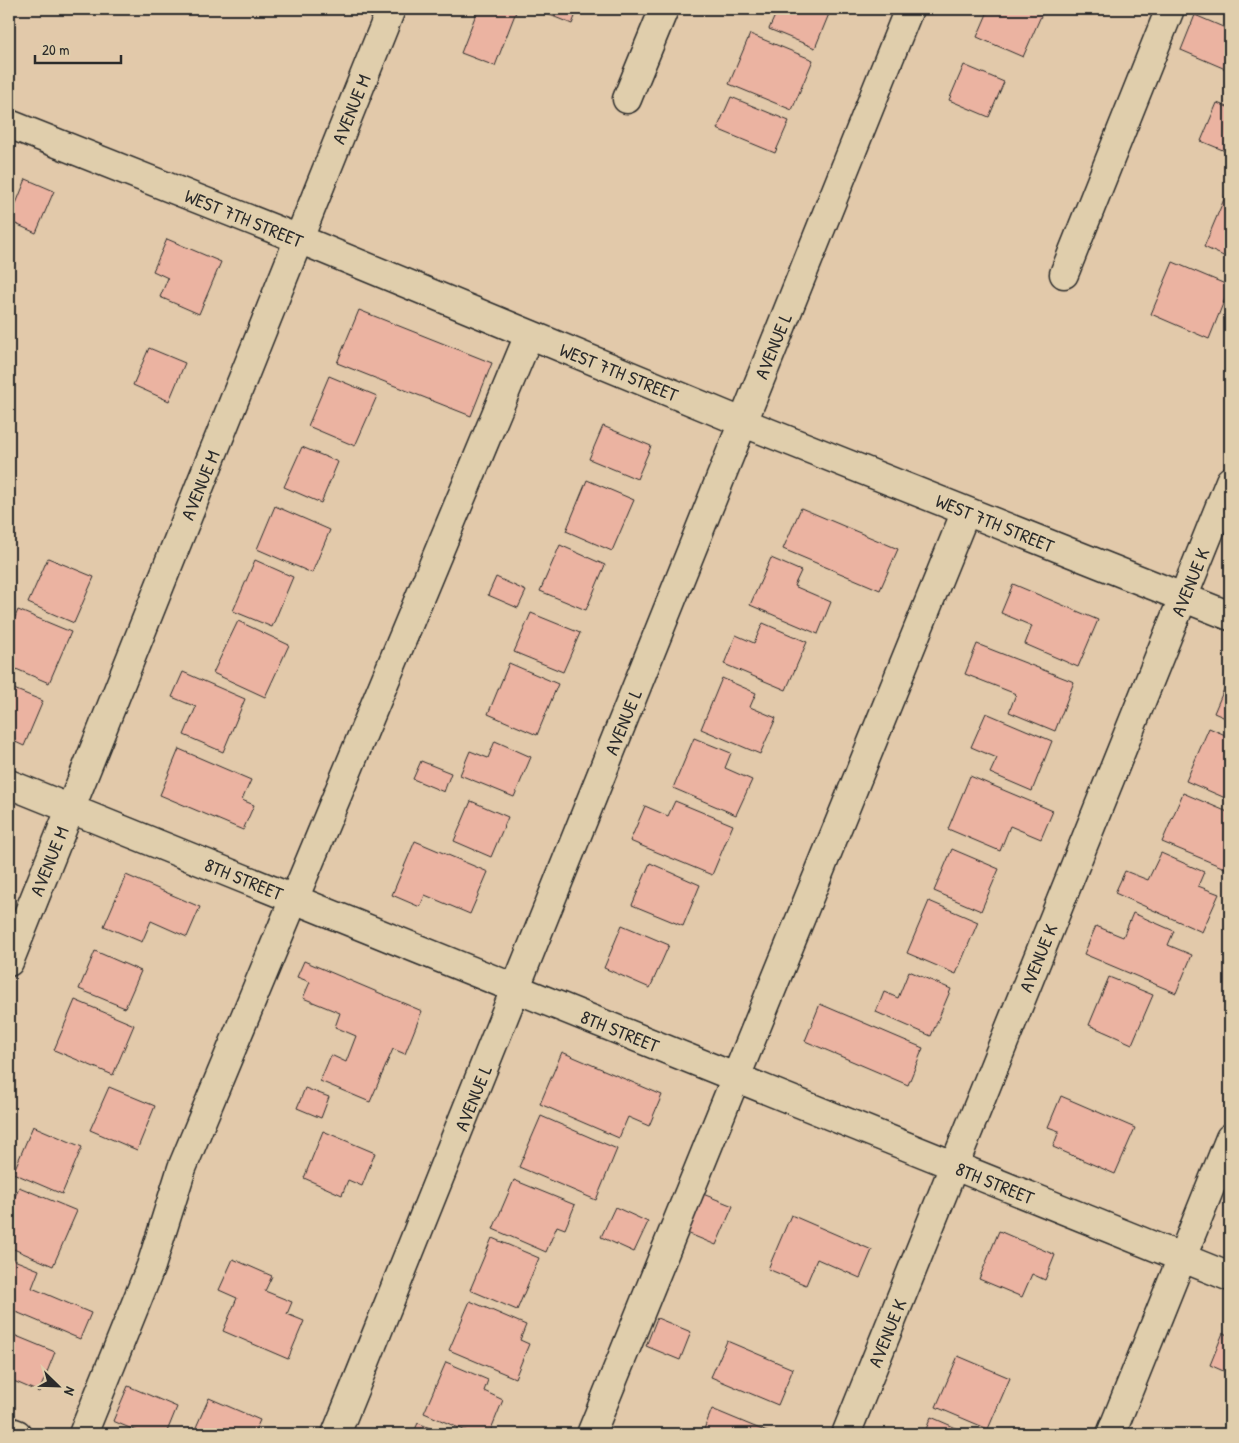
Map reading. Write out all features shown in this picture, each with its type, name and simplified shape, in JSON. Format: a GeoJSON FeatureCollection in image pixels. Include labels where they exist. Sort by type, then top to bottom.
{"type":"FeatureCollection","features":[{"type":"Feature","properties":{"kind":"street","name":"AVENUE M"},"geometry":{"type":"LineString","coordinates":[[9,962],[391,9]]}},
{"type":"Feature","properties":{"kind":"street"},"geometry":{"type":"LineString","coordinates":[[627,99],[664,9]]}},
{"type":"Feature","properties":{"kind":"street","name":"AVENUE L"},"geometry":{"type":"LineString","coordinates":[[336,1434],[517,989],[742,422],[909,9]]}},
{"type":"Feature","properties":{"kind":"street"},"geometry":{"type":"LineString","coordinates":[[1064,274],[1170,9]]}},
{"type":"Feature","properties":{"kind":"street","name":"WEST 7TH STREET"},"geometry":{"type":"LineString","coordinates":[[9,124],[298,239],[742,422],[1230,616]]}},
{"type":"Feature","properties":{"kind":"street"},"geometry":{"type":"LineString","coordinates":[[83,1434],[151,1266],[182,1168],[529,335]]}},
{"type":"Feature","properties":{"kind":"street","name":"AVENUE K"},"geometry":{"type":"LineString","coordinates":[[846,1434],[1230,481]]}},
{"type":"Feature","properties":{"kind":"street"},"geometry":{"type":"LineString","coordinates":[[591,1434],[966,511]]}},
{"type":"Feature","properties":{"kind":"street","name":"8TH STREET"},"geometry":{"type":"LineString","coordinates":[[9,784],[1230,1277]]}},
{"type":"Feature","properties":{"kind":"street"},"geometry":{"type":"LineString","coordinates":[[1111,1434],[1230,1138]]}},
{"type":"Feature","properties":{"kind":"street"},"geometry":{"type":"LineString","coordinates":[[9,1431],[17,1434]]}},
{"type":"Feature","properties":{"kind":"building"},"geometry":{"type":"Polygon","coordinates":[[[478,9],[517,9],[495,66],[461,53],[478,9]]]}},
{"type":"Feature","properties":{"kind":"building"},"geometry":{"type":"Polygon","coordinates":[[[535,9],[578,9],[572,24],[535,9]]]}},
{"type":"Feature","properties":{"kind":"building"},"geometry":{"type":"Polygon","coordinates":[[[778,9],[831,9],[815,48],[769,29],[778,9]]]}},
{"type":"Feature","properties":{"kind":"building"},"geometry":{"type":"Polygon","coordinates":[[[989,9],[1044,9],[1023,57],[977,37],[989,9]]]}},
{"type":"Feature","properties":{"kind":"building"},"geometry":{"type":"Polygon","coordinates":[[[1195,15],[1230,30],[1230,71],[1181,50],[1195,15]]]}},
{"type":"Feature","properties":{"kind":"building"},"geometry":{"type":"Polygon","coordinates":[[[750,34],[813,60],[792,110],[729,84],[750,34]]]}},
{"type":"Feature","properties":{"kind":"building"},"geometry":{"type":"Polygon","coordinates":[[[964,65],[1004,82],[989,117],[949,100],[964,65]]]}},
{"type":"Feature","properties":{"kind":"building"},"geometry":{"type":"Polygon","coordinates":[[[731,97],[789,121],[775,153],[717,129],[731,97]]]}},
{"type":"Feature","properties":{"kind":"building"},"geometry":{"type":"Polygon","coordinates":[[[1217,103],[1230,108],[1230,153],[1201,141],[1217,103]]]}},
{"type":"Feature","properties":{"kind":"building"},"geometry":{"type":"Polygon","coordinates":[[[26,179],[54,191],[36,233],[9,221],[26,179]]]}},
{"type":"Feature","properties":{"kind":"building"},"geometry":{"type":"Polygon","coordinates":[[[1230,185],[1230,259],[1204,247],[1230,185]]]}},
{"type":"Feature","properties":{"kind":"building"},"geometry":{"type":"Polygon","coordinates":[[[167,239],[221,262],[199,314],[160,297],[168,278],[153,271],[167,239]]]}},
{"type":"Feature","properties":{"kind":"building"},"geometry":{"type":"Polygon","coordinates":[[[1173,262],[1230,286],[1209,339],[1151,314],[1173,262]]]}},
{"type":"Feature","properties":{"kind":"building"},"geometry":{"type":"Polygon","coordinates":[[[359,310],[492,363],[471,416],[337,363],[359,310]]]}},
{"type":"Feature","properties":{"kind":"building"},"geometry":{"type":"Polygon","coordinates":[[[149,348],[185,363],[169,401],[133,385],[149,348]]]}},
{"type":"Feature","properties":{"kind":"building"},"geometry":{"type":"Polygon","coordinates":[[[329,376],[377,396],[355,446],[308,426],[329,376]]]}},
{"type":"Feature","properties":{"kind":"building"},"geometry":{"type":"Polygon","coordinates":[[[603,426],[651,446],[637,479],[589,459],[603,426]]]}},
{"type":"Feature","properties":{"kind":"building"},"geometry":{"type":"Polygon","coordinates":[[[302,447],[338,462],[321,503],[284,487],[302,447]]]}},
{"type":"Feature","properties":{"kind":"building"},"geometry":{"type":"Polygon","coordinates":[[[587,480],[634,500],[612,551],[566,531],[587,480]]]}},
{"type":"Feature","properties":{"kind":"building"},"geometry":{"type":"Polygon","coordinates":[[[275,506],[330,530],[312,573],[257,549],[275,506]]]}},
{"type":"Feature","properties":{"kind":"building"},"geometry":{"type":"Polygon","coordinates":[[[801,508],[898,549],[880,590],[783,549],[801,508]]]}},
{"type":"Feature","properties":{"kind":"building"},"geometry":{"type":"Polygon","coordinates":[[[560,545],[605,565],[586,610],[540,591],[560,545]]]}},
{"type":"Feature","properties":{"kind":"building"},"geometry":{"type":"Polygon","coordinates":[[[48,558],[94,577],[74,623],[28,603],[48,558]]]}},
{"type":"Feature","properties":{"kind":"building"},"geometry":{"type":"Polygon","coordinates":[[[771,558],[801,571],[794,586],[831,602],[818,634],[750,605],[771,558]]]}},
{"type":"Feature","properties":{"kind":"building"},"geometry":{"type":"Polygon","coordinates":[[[255,560],[293,577],[272,627],[233,611],[255,560]]]}},
{"type":"Feature","properties":{"kind":"building"},"geometry":{"type":"Polygon","coordinates":[[[496,577],[526,591],[518,608],[488,595],[496,577]]]}},
{"type":"Feature","properties":{"kind":"building"},"geometry":{"type":"Polygon","coordinates":[[[1013,584],[1098,620],[1078,667],[1025,644],[1032,626],[1001,613],[1013,584]]]}},
{"type":"Feature","properties":{"kind":"building"},"geometry":{"type":"Polygon","coordinates":[[[18,610],[71,632],[49,683],[9,666],[9,632],[18,610]]]}},
{"type":"Feature","properties":{"kind":"building"},"geometry":{"type":"Polygon","coordinates":[[[531,613],[580,633],[563,672],[514,652],[531,613]]]}},
{"type":"Feature","properties":{"kind":"building"},"geometry":{"type":"Polygon","coordinates":[[[238,621],[289,645],[265,697],[213,673],[238,621]]]}},
{"type":"Feature","properties":{"kind":"building"},"geometry":{"type":"Polygon","coordinates":[[[763,623],[807,642],[786,690],[724,664],[736,635],[754,643],[763,623]]]}},
{"type":"Feature","properties":{"kind":"building"},"geometry":{"type":"Polygon","coordinates":[[[977,644],[1074,682],[1055,731],[1009,712],[1016,694],[965,674],[977,644]]]}},
{"type":"Feature","properties":{"kind":"building"},"geometry":{"type":"Polygon","coordinates":[[[509,663],[558,684],[537,735],[488,714],[509,663]]]}},
{"type":"Feature","properties":{"kind":"building"},"geometry":{"type":"Polygon","coordinates":[[[183,672],[245,699],[223,752],[184,735],[196,707],[172,697],[183,672]]]}},
{"type":"Feature","properties":{"kind":"building"},"geometry":{"type":"Polygon","coordinates":[[[1230,675],[1230,720],[1214,713],[1230,675]]]}},
{"type":"Feature","properties":{"kind":"building"},"geometry":{"type":"Polygon","coordinates":[[[722,678],[756,693],[750,707],[776,718],[760,754],[701,729],[722,678]]]}},
{"type":"Feature","properties":{"kind":"building"},"geometry":{"type":"Polygon","coordinates":[[[9,687],[43,701],[24,746],[9,739],[9,687]]]}},
{"type":"Feature","properties":{"kind":"building"},"geometry":{"type":"Polygon","coordinates":[[[986,713],[1052,741],[1032,791],[990,773],[997,758],[971,747],[986,713]]]}},
{"type":"Feature","properties":{"kind":"building"},"geometry":{"type":"Polygon","coordinates":[[[1209,728],[1230,737],[1230,800],[1186,781],[1209,728]]]}},
{"type":"Feature","properties":{"kind":"building"},"geometry":{"type":"Polygon","coordinates":[[[694,738],[731,753],[725,768],[752,780],[736,815],[673,788],[694,738]]]}},
{"type":"Feature","properties":{"kind":"building"},"geometry":{"type":"Polygon","coordinates":[[[495,741],[531,757],[514,797],[460,775],[470,751],[488,758],[495,741]]]}},
{"type":"Feature","properties":{"kind":"building"},"geometry":{"type":"Polygon","coordinates":[[[179,749],[251,780],[242,800],[254,805],[243,830],[160,795],[179,749]]]}},
{"type":"Feature","properties":{"kind":"building"},"geometry":{"type":"Polygon","coordinates":[[[421,761],[451,773],[444,792],[413,779],[421,761]]]}},
{"type":"Feature","properties":{"kind":"building"},"geometry":{"type":"Polygon","coordinates":[[[970,776],[1053,811],[1041,839],[1010,826],[1000,851],[948,829],[970,776]]]}},
{"type":"Feature","properties":{"kind":"building"},"geometry":{"type":"Polygon","coordinates":[[[1183,793],[1230,813],[1230,861],[1227,869],[1162,842],[1183,793]]]}},
{"type":"Feature","properties":{"kind":"building"},"geometry":{"type":"Polygon","coordinates":[[[471,801],[508,817],[491,857],[454,841],[471,801]]]}},
{"type":"Feature","properties":{"kind":"building"},"geometry":{"type":"Polygon","coordinates":[[[675,801],[733,825],[712,875],[630,841],[645,806],[668,816],[675,801]]]}},
{"type":"Feature","properties":{"kind":"building"},"geometry":{"type":"Polygon","coordinates":[[[415,841],[488,872],[470,914],[425,895],[420,907],[392,895],[415,841]]]}},
{"type":"Feature","properties":{"kind":"building"},"geometry":{"type":"Polygon","coordinates":[[[952,849],[999,869],[981,911],[934,891],[952,849]]]}},
{"type":"Feature","properties":{"kind":"building"},"geometry":{"type":"Polygon","coordinates":[[[1161,853],[1204,872],[1198,886],[1219,894],[1202,932],[1115,893],[1125,871],[1148,880],[1161,853]]]}},
{"type":"Feature","properties":{"kind":"building"},"geometry":{"type":"Polygon","coordinates":[[[650,863],[700,885],[683,926],[632,905],[650,863]]]}},
{"type":"Feature","properties":{"kind":"building"},"geometry":{"type":"Polygon","coordinates":[[[126,875],[200,907],[187,937],[151,921],[142,942],[104,926],[126,875]]]}},
{"type":"Feature","properties":{"kind":"building"},"geometry":{"type":"Polygon","coordinates":[[[929,901],[978,922],[956,974],[907,953],[929,901]]]}},
{"type":"Feature","properties":{"kind":"building"},"geometry":{"type":"Polygon","coordinates":[[[1133,913],[1174,931],[1168,945],[1192,955],[1176,993],[1084,954],[1096,926],[1123,937],[1133,913]]]}},
{"type":"Feature","properties":{"kind":"building"},"geometry":{"type":"Polygon","coordinates":[[[622,925],[669,945],[650,988],[604,968],[622,925]]]}},
{"type":"Feature","properties":{"kind":"building"},"geometry":{"type":"Polygon","coordinates":[[[95,951],[141,971],[125,1008],[79,989],[95,951]]]}},
{"type":"Feature","properties":{"kind":"building"},"geometry":{"type":"Polygon","coordinates":[[[304,961],[422,1011],[405,1054],[393,1049],[370,1102],[320,1081],[331,1055],[346,1062],[356,1036],[335,1027],[340,1013],[303,998],[310,982],[297,977],[304,961]]]}},
{"type":"Feature","properties":{"kind":"building"},"geometry":{"type":"Polygon","coordinates":[[[909,971],[951,989],[931,1036],[876,1012],[884,992],[898,998],[909,971]]]}},
{"type":"Feature","properties":{"kind":"building"},"geometry":{"type":"Polygon","coordinates":[[[1109,977],[1153,995],[1132,1044],[1089,1025],[1109,977]]]}},
{"type":"Feature","properties":{"kind":"building"},"geometry":{"type":"Polygon","coordinates":[[[75,1000],[134,1025],[113,1075],[54,1050],[75,1000]]]}},
{"type":"Feature","properties":{"kind":"building"},"geometry":{"type":"Polygon","coordinates":[[[820,1004],[923,1048],[908,1085],[805,1041],[820,1004]]]}},
{"type":"Feature","properties":{"kind":"building"},"geometry":{"type":"Polygon","coordinates":[[[562,1052],[662,1095],[649,1126],[628,1117],[619,1138],[540,1104],[562,1052]]]}},
{"type":"Feature","properties":{"kind":"building"},"geometry":{"type":"Polygon","coordinates":[[[109,1087],[155,1106],[137,1150],[90,1130],[109,1087]]]}},
{"type":"Feature","properties":{"kind":"building"},"geometry":{"type":"Polygon","coordinates":[[[305,1088],[329,1097],[321,1118],[297,1108],[305,1088]]]}},
{"type":"Feature","properties":{"kind":"building"},"geometry":{"type":"Polygon","coordinates":[[[1061,1096],[1135,1128],[1115,1174],[1053,1147],[1059,1131],[1048,1127],[1061,1096]]]}},
{"type":"Feature","properties":{"kind":"building"},"geometry":{"type":"Polygon","coordinates":[[[541,1116],[617,1149],[596,1200],[519,1167],[541,1116]]]}},
{"type":"Feature","properties":{"kind":"building"},"geometry":{"type":"Polygon","coordinates":[[[33,1126],[82,1147],[62,1194],[13,1173],[33,1126]]]}},
{"type":"Feature","properties":{"kind":"building"},"geometry":{"type":"Polygon","coordinates":[[[323,1131],[375,1153],[362,1186],[348,1180],[342,1195],[304,1178],[323,1131]]]}},
{"type":"Feature","properties":{"kind":"building"},"geometry":{"type":"Polygon","coordinates":[[[514,1180],[575,1205],[565,1229],[557,1226],[546,1252],[493,1229],[514,1180]]]}},
{"type":"Feature","properties":{"kind":"building"},"geometry":{"type":"Polygon","coordinates":[[[19,1187],[77,1211],[53,1266],[9,1247],[9,1211],[19,1187]]]}},
{"type":"Feature","properties":{"kind":"building"},"geometry":{"type":"Polygon","coordinates":[[[703,1194],[733,1206],[716,1245],[687,1233],[703,1194]]]}},
{"type":"Feature","properties":{"kind":"building"},"geometry":{"type":"Polygon","coordinates":[[[615,1207],[648,1222],[634,1252],[601,1237],[615,1207]]]}},
{"type":"Feature","properties":{"kind":"building"},"geometry":{"type":"Polygon","coordinates":[[[791,1215],[872,1250],[860,1278],[817,1259],[806,1285],[768,1269],[791,1215]]]}},
{"type":"Feature","properties":{"kind":"building"},"geometry":{"type":"Polygon","coordinates":[[[999,1231],[1055,1255],[1045,1280],[1032,1274],[1022,1297],[979,1279],[999,1231]]]}},
{"type":"Feature","properties":{"kind":"building"},"geometry":{"type":"Polygon","coordinates":[[[492,1238],[539,1258],[517,1310],[470,1290],[492,1238]]]}},
{"type":"Feature","properties":{"kind":"building"},"geometry":{"type":"Polygon","coordinates":[[[9,1258],[39,1270],[32,1288],[91,1313],[80,1339],[9,1309],[9,1258]]]}},
{"type":"Feature","properties":{"kind":"building"},"geometry":{"type":"Polygon","coordinates":[[[233,1259],[272,1276],[265,1291],[292,1302],[287,1314],[304,1321],[288,1359],[223,1331],[237,1298],[219,1290],[233,1259]]]}},
{"type":"Feature","properties":{"kind":"building"},"geometry":{"type":"Polygon","coordinates":[[[470,1301],[526,1325],[520,1340],[529,1344],[515,1378],[449,1350],[470,1301]]]}},
{"type":"Feature","properties":{"kind":"building"},"geometry":{"type":"Polygon","coordinates":[[[657,1318],[691,1332],[680,1360],[646,1346],[657,1318]]]}},
{"type":"Feature","properties":{"kind":"building"},"geometry":{"type":"Polygon","coordinates":[[[9,1333],[55,1352],[39,1392],[9,1379],[9,1333]]]}},
{"type":"Feature","properties":{"kind":"building"},"geometry":{"type":"Polygon","coordinates":[[[1223,1333],[1230,1336],[1230,1374],[1210,1365],[1223,1333]]]}},
{"type":"Feature","properties":{"kind":"building"},"geometry":{"type":"Polygon","coordinates":[[[727,1341],[793,1369],[778,1405],[711,1377],[727,1341]]]}},
{"type":"Feature","properties":{"kind":"building"},"geometry":{"type":"Polygon","coordinates":[[[958,1356],[1010,1378],[988,1429],[936,1407],[958,1356]]]}},
{"type":"Feature","properties":{"kind":"building"},"geometry":{"type":"Polygon","coordinates":[[[446,1362],[488,1380],[484,1391],[503,1400],[489,1434],[473,1434],[424,1413],[446,1362]]]}},
{"type":"Feature","properties":{"kind":"building"},"geometry":{"type":"Polygon","coordinates":[[[128,1386],[177,1407],[166,1434],[144,1434],[113,1421],[128,1386]]]}},
{"type":"Feature","properties":{"kind":"building"},"geometry":{"type":"Polygon","coordinates":[[[209,1398],[260,1420],[254,1434],[193,1434],[209,1398]]]}},
{"type":"Feature","properties":{"kind":"building"},"geometry":{"type":"Polygon","coordinates":[[[712,1409],[772,1434],[702,1434],[712,1409]]]}},
{"type":"Feature","properties":{"kind":"building"},"geometry":{"type":"Polygon","coordinates":[[[931,1417],[970,1434],[924,1434],[931,1417]]]}},
{"type":"Feature","properties":{"kind":"building"},"geometry":{"type":"Polygon","coordinates":[[[1230,1419],[1230,1434],[1224,1434],[1230,1419]]]}},
{"type":"Feature","properties":{"kind":"building"},"geometry":{"type":"Polygon","coordinates":[[[418,1423],[444,1434],[413,1434],[418,1423]]]}}]}
